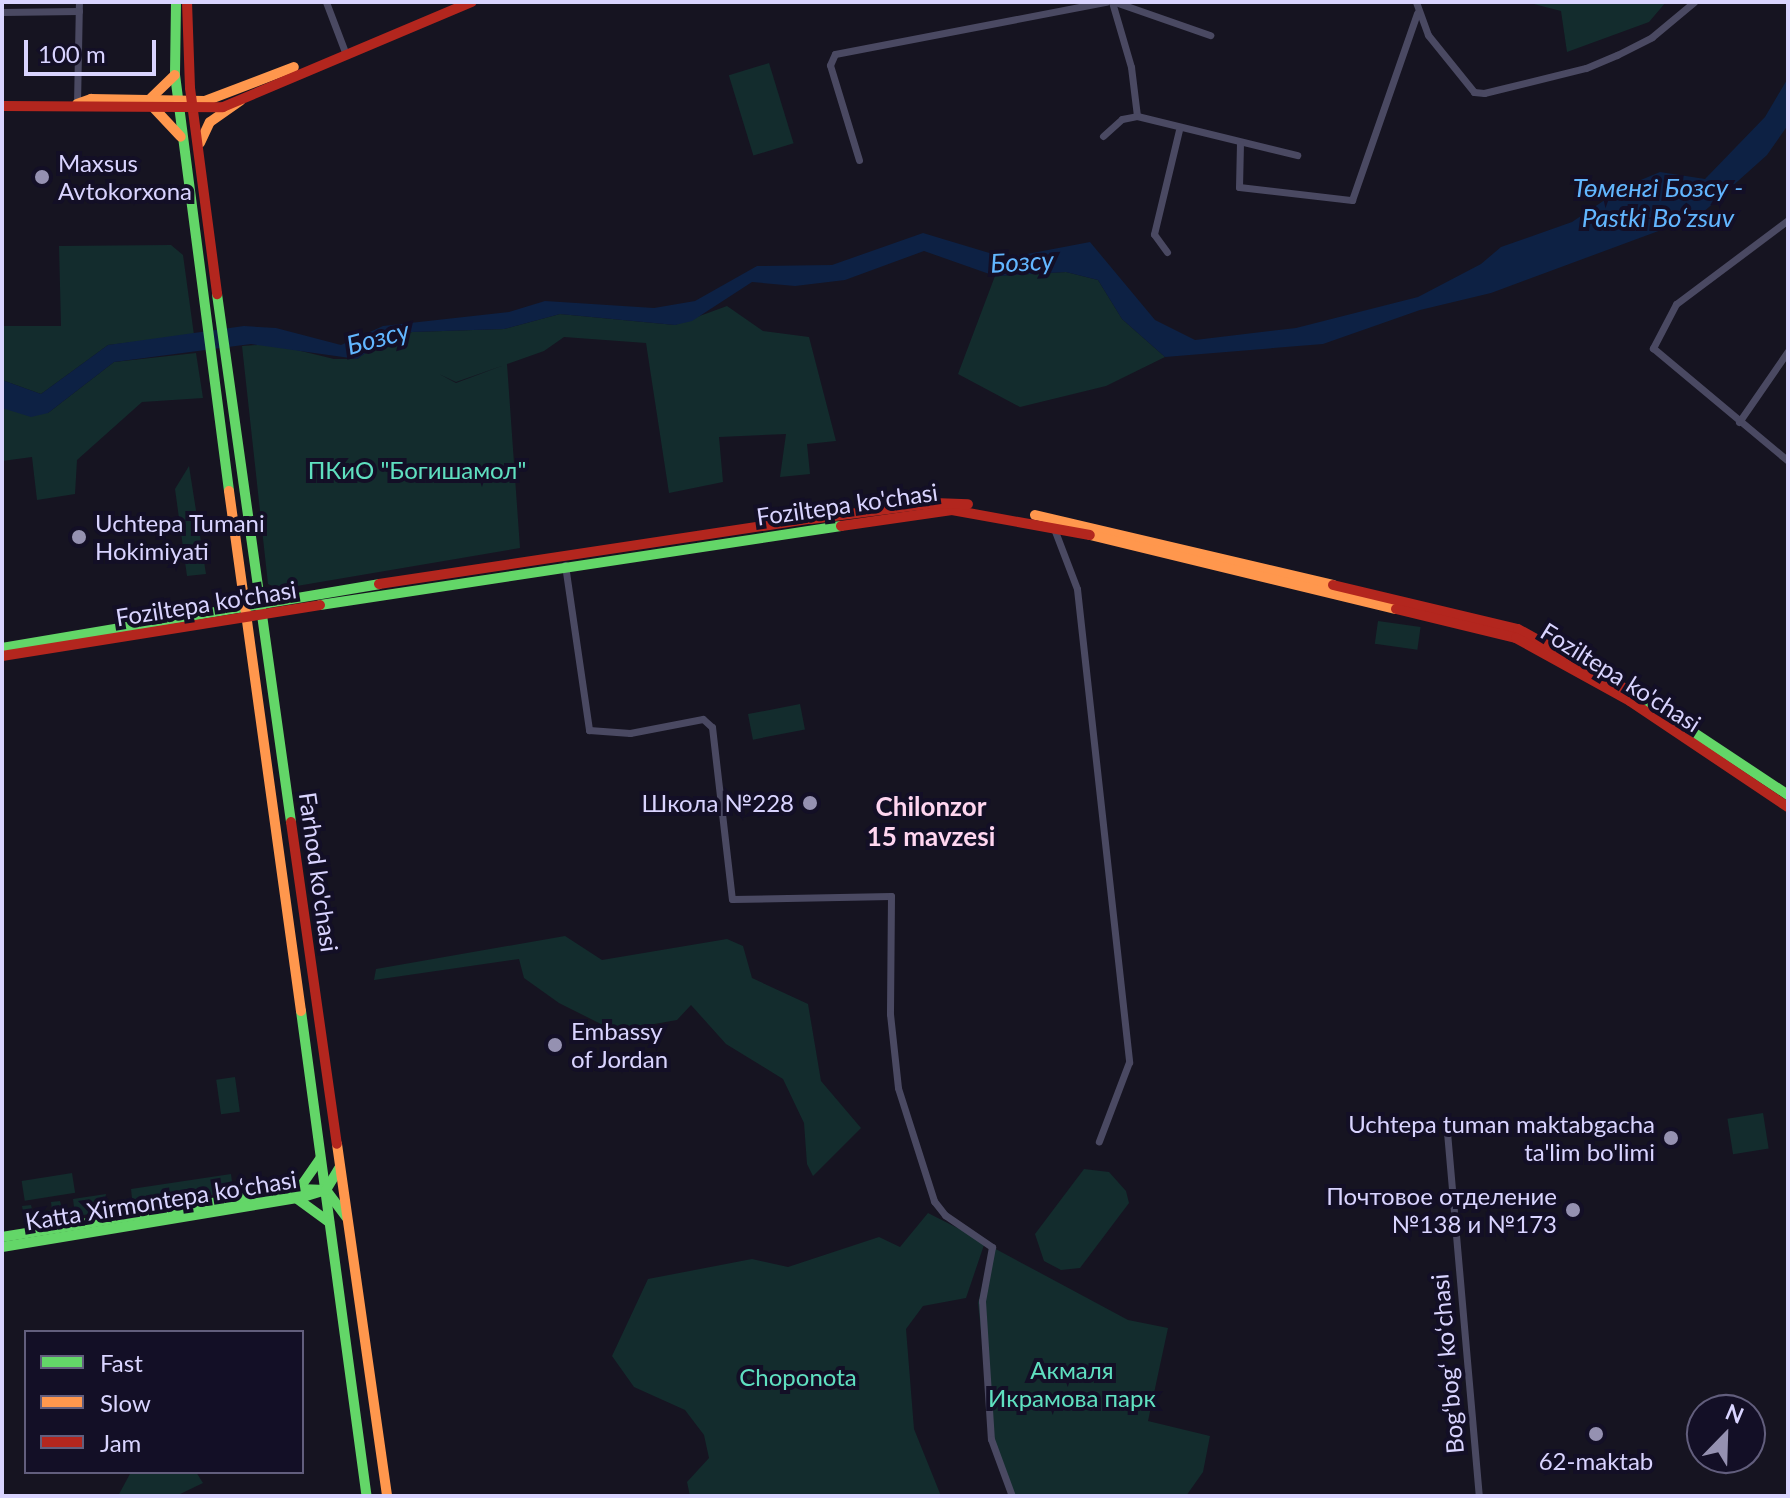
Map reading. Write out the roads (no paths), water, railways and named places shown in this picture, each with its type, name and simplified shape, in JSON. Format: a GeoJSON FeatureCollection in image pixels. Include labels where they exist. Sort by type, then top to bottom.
{"type":"FeatureCollection","features":[{"type":"Feature","properties":{"kind":"main road","name":"Farhod ko'chasi"},"geometry":{"type":"LineString","coordinates":[[176,2],[175,75],[197,255],[367,1496]]}},
{"type":"Feature","properties":{"kind":"main road","name":"Farhod ko'chasi"},"geometry":{"type":"LineString","coordinates":[[187,2],[193,105],[237,445],[387,1496]]}},
{"type":"Feature","properties":{"kind":"main road"},"geometry":{"type":"LineString","coordinates":[[199,151],[210,122],[240,101],[345,52],[472,2]]}},
{"type":"Feature","properties":{"kind":"main road"},"geometry":{"type":"LineString","coordinates":[[193,105],[223,97],[301,64],[345,52]]}},
{"type":"Feature","properties":{"kind":"main road"},"geometry":{"type":"LineString","coordinates":[[152,102],[175,75]]}},
{"type":"Feature","properties":{"kind":"main road"},"geometry":{"type":"LineString","coordinates":[[2,106],[152,102],[193,105],[240,101]]}},
{"type":"Feature","properties":{"kind":"main road"},"geometry":{"type":"LineString","coordinates":[[152,102],[184,143]]}},
{"type":"Feature","properties":{"kind":"main road","name":"Foziltepa ko'chasi"},"geometry":{"type":"LineString","coordinates":[[262,609],[934,503],[1054,522],[1516,638],[1630,701],[1787,802]]}},
{"type":"Feature","properties":{"kind":"main road","name":"Foziltepa ko'chasi"},"geometry":{"type":"LineString","coordinates":[[2,648],[935,510],[1054,522]]}},
{"type":"Feature","properties":{"kind":"main road","name":"Foziltepa ko'chasi"},"geometry":{"type":"LineString","coordinates":[[2,656],[245,611]]}},
{"type":"Feature","properties":{"kind":"main road"},"geometry":{"type":"LineString","coordinates":[[321,1156],[298,1194],[331,1225]]}},
{"type":"Feature","properties":{"kind":"main road","name":"Katta Xirmontepa koʻchasi"},"geometry":{"type":"LineString","coordinates":[[326,1190],[341,1165]]}},
{"type":"Feature","properties":{"kind":"main road","name":"Katta Xirmontepa koʻchasi"},"geometry":{"type":"LineString","coordinates":[[2,1237],[326,1190]]}},
{"type":"Feature","properties":{"kind":"main road","name":"Katta Xirmontepa koʻchasi"},"geometry":{"type":"LineString","coordinates":[[326,1190],[349,1222]]}},
{"type":"Feature","properties":{"kind":"main road","name":"Katta Xirmontepa koʻchasi"},"geometry":{"type":"LineString","coordinates":[[2,1247],[298,1194]]}},
{"type":"Feature","properties":{"kind":"street"},"geometry":{"type":"LineString","coordinates":[[326,2],[345,52]]}},
{"type":"Feature","properties":{"kind":"street"},"geometry":{"type":"LineString","coordinates":[[1111,2],[1131,67],[1137,116]]}},
{"type":"Feature","properties":{"kind":"street"},"geometry":{"type":"LineString","coordinates":[[859,160],[830,65],[835,54],[1111,2],[1210,35]]}},
{"type":"Feature","properties":{"kind":"street"},"geometry":{"type":"LineString","coordinates":[[1240,143],[1239,187],[1352,200],[1417,13],[1416,2]]}},
{"type":"Feature","properties":{"kind":"street"},"geometry":{"type":"LineString","coordinates":[[1417,13],[1464,81],[1484,93],[1586,68],[1617,55],[1652,37],[1694,2]]}},
{"type":"Feature","properties":{"kind":"street"},"geometry":{"type":"LineString","coordinates":[[2,12],[79,7],[77,104]]}},
{"type":"Feature","properties":{"kind":"street"},"geometry":{"type":"LineString","coordinates":[[1103,136],[1122,119],[1137,116],[1179,130],[1297,155]]}},
{"type":"Feature","properties":{"kind":"street"},"geometry":{"type":"LineString","coordinates":[[1167,252],[1154,234],[1179,130]]}},
{"type":"Feature","properties":{"kind":"street"},"geometry":{"type":"LineString","coordinates":[[1788,220],[1676,304],[1653,348],[1788,461]]}},
{"type":"Feature","properties":{"kind":"street"},"geometry":{"type":"LineString","coordinates":[[1739,422],[1788,351]]}},
{"type":"Feature","properties":{"kind":"street"},"geometry":{"type":"LineString","coordinates":[[1054,522],[1077,589],[1129,1062],[1099,1141]]}},
{"type":"Feature","properties":{"kind":"street"},"geometry":{"type":"LineString","coordinates":[[565,565],[589,730],[630,733],[703,719],[712,727],[732,899],[891,896],[890,1014],[898,1088],[913,1121],[916,1153],[934,1201],[945,1215],[992,1247],[982,1301],[991,1439],[1012,1496]]}},
{"type":"Feature","properties":{"kind":"street","name":"Bogʻbogʻ koʻchasi"},"geometry":{"type":"LineString","coordinates":[[1447,1132],[1479,1496]]}},
{"type":"Feature","properties":{"kind":"water","name":"Төменгі Бозсу - Pastki Boʻzsuv"},"geometry":{"type":"Polygon","coordinates":[[[1788,78],[1788,125],[1767,155],[1699,216],[1491,293],[1420,310],[1323,344],[1165,357],[1122,319],[1098,280],[1066,272],[995,276],[924,251],[845,280],[795,286],[752,282],[692,321],[675,325],[560,314],[504,329],[412,332],[381,342],[357,359],[251,344],[114,362],[48,413],[31,417],[2,408],[2,380],[41,394],[108,345],[244,326],[276,328],[341,345],[383,326],[509,312],[545,301],[654,308],[695,301],[757,266],[832,265],[923,233],[1006,258],[1090,242],[1155,320],[1195,340],[1296,328],[1418,297],[1481,264],[1501,247],[1572,222],[1624,187],[1660,172],[1705,179],[1765,117],[1788,78]]]}},
{"type":"Feature","properties":{"kind":"place","name":"Maxsus Avtokorxona"},"geometry":{"type":"Point","coordinates":[42,177]}},
{"type":"Feature","properties":{"kind":"place","name":"Uchtepa Tumani Hokimiyati"},"geometry":{"type":"Point","coordinates":[79,537]}},
{"type":"Feature","properties":{"kind":"place","name":"Школа №228"},"geometry":{"type":"Point","coordinates":[810,803]}},
{"type":"Feature","properties":{"kind":"place","name":"Embassy of Jordan"},"geometry":{"type":"Point","coordinates":[555,1045]}},
{"type":"Feature","properties":{"kind":"place","name":"Uchtepa tuman maktabgacha ta'lim bo'limi"},"geometry":{"type":"Point","coordinates":[1671,1138]}},
{"type":"Feature","properties":{"kind":"place","name":"Почтовое отделение №138 и №173"},"geometry":{"type":"Point","coordinates":[1573,1210]}},
{"type":"Feature","properties":{"kind":"place","name":"62-maktab"},"geometry":{"type":"Point","coordinates":[1596,1434]}},
{"type":"Feature","properties":{"kind":"district","name":"Chilonzor 15 mavzesi"},"geometry":{"type":"Point","coordinates":[931,822]}},
{"type":"Feature","properties":{"kind":"water label","name":"Бозсу"},"geometry":{"type":"Point","coordinates":[1022,262]}},
{"type":"Feature","properties":{"kind":"water label","name":"Бозсу"},"geometry":{"type":"Point","coordinates":[378,338]}},
{"type":"Feature","properties":{"kind":"park label","name":"ПКиО \"Богишамол\""},"geometry":{"type":"Point","coordinates":[417,470]}},
{"type":"Feature","properties":{"kind":"park label","name":"Choponota"},"geometry":{"type":"Point","coordinates":[798,1377]}},
{"type":"Feature","properties":{"kind":"park label","name":"Акмаля Икрамова парк"},"geometry":{"type":"Point","coordinates":[1072,1384]}}]}
